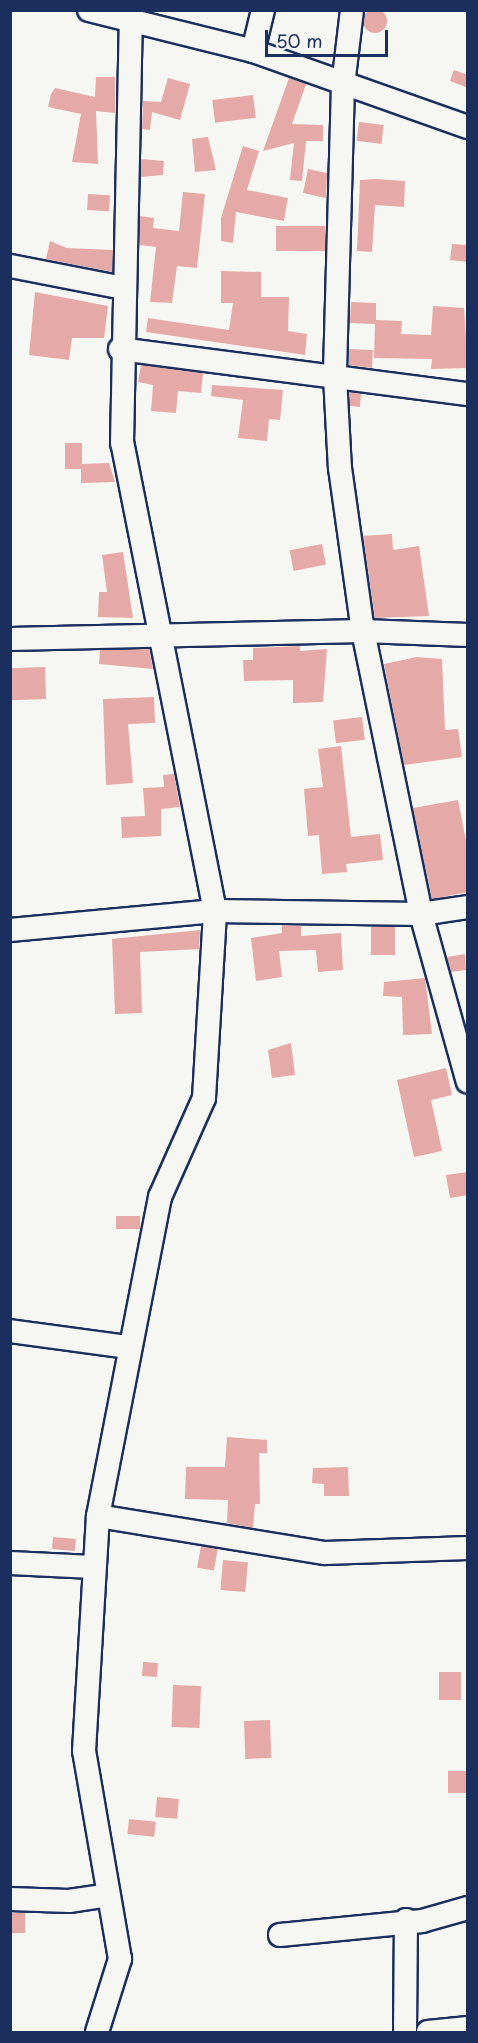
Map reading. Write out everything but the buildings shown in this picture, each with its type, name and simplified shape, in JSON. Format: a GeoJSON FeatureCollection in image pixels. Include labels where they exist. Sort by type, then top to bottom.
{"type":"FeatureCollection","features":[{"type":"Feature","properties":{"kind":"street"},"geometry":{"type":"LineString","coordinates":[[88,10],[131,14],[253,51],[468,127]]}},
{"type":"Feature","properties":{"kind":"street"},"geometry":{"type":"LineString","coordinates":[[253,51],[262,10]]}},
{"type":"Feature","properties":{"kind":"street"},"geometry":{"type":"LineString","coordinates":[[352,10],[343,84],[335,377],[340,468],[363,631],[421,914],[468,1082]]}},
{"type":"Feature","properties":{"kind":"street"},"geometry":{"type":"LineString","coordinates":[[97,2032],[120,1959],[84,1751],[93,1567],[98,1516],[129,1347],[160,1197],[204,1098],[215,911],[122,442],[120,349],[131,14]]}},
{"type":"Feature","properties":{"kind":"street"},"geometry":{"type":"LineString","coordinates":[[10,266],[123,288]]}},
{"type":"Feature","properties":{"kind":"street"},"geometry":{"type":"LineString","coordinates":[[120,349],[468,394]]}},
{"type":"Feature","properties":{"kind":"street"},"geometry":{"type":"LineString","coordinates":[[10,639],[363,631],[468,635]]}},
{"type":"Feature","properties":{"kind":"street"},"geometry":{"type":"LineString","coordinates":[[10,930],[215,911],[421,914],[468,907]]}},
{"type":"Feature","properties":{"kind":"street"},"geometry":{"type":"LineString","coordinates":[[10,1331],[129,1347]]}},
{"type":"Feature","properties":{"kind":"street"},"geometry":{"type":"LineString","coordinates":[[98,1516],[325,1553],[468,1548]]}},
{"type":"Feature","properties":{"kind":"street"},"geometry":{"type":"LineString","coordinates":[[10,1563],[93,1567]]}},
{"type":"Feature","properties":{"kind":"street"},"geometry":{"type":"LineString","coordinates":[[10,1899],[69,1901],[109,1895]]}},
{"type":"Feature","properties":{"kind":"street"},"geometry":{"type":"LineString","coordinates":[[280,1935],[406,1920],[422,1921],[468,1908]]}},
{"type":"Feature","properties":{"kind":"street"},"geometry":{"type":"LineString","coordinates":[[405,2032],[406,1920]]}},
{"type":"Feature","properties":{"kind":"street"},"geometry":{"type":"LineString","coordinates":[[428,2032],[468,2028]]}}]}
